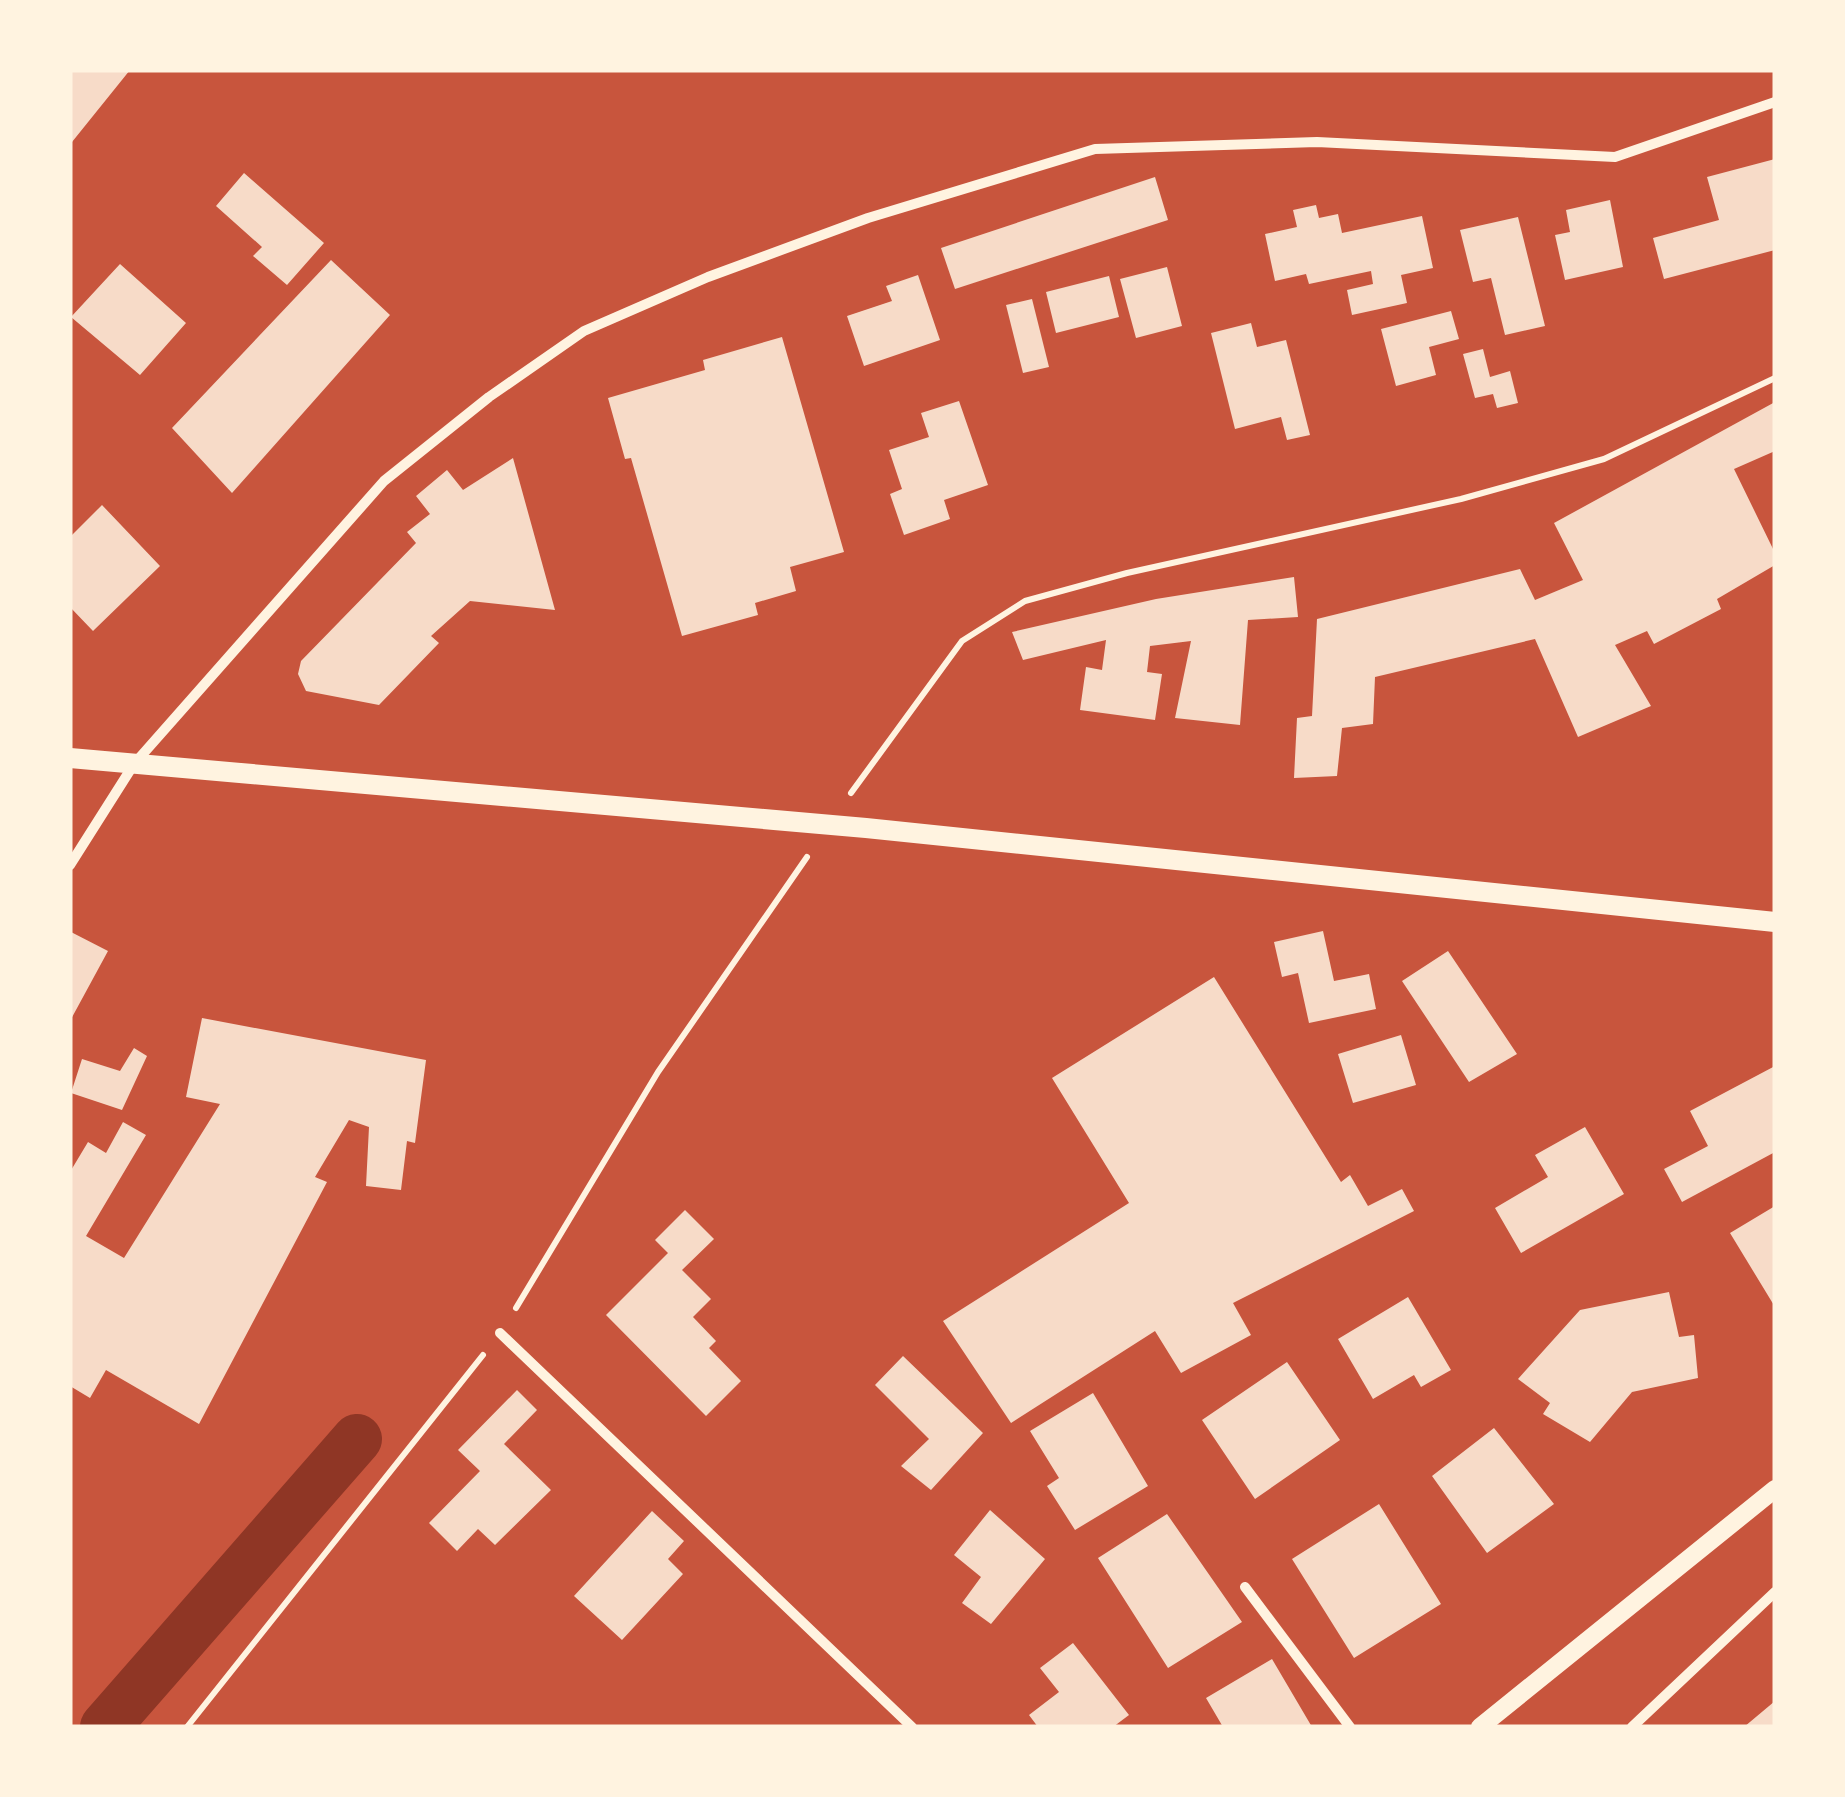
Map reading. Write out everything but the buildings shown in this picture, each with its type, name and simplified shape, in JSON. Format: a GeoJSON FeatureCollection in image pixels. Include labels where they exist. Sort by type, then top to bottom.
{"type":"FeatureCollection","features":[{"type":"Feature","properties":{"kind":"main road"},"geometry":{"type":"LineString","coordinates":[[70,758],[866,828],[1775,922]]}},
{"type":"Feature","properties":{"kind":"street"},"geometry":{"type":"LineString","coordinates":[[70,865],[134,764],[384,481],[489,397],[584,332],[708,278],[868,218],[1095,150],[1317,142],[1615,157],[1775,102]]}},
{"type":"Feature","properties":{"kind":"street"},"geometry":{"type":"LineString","coordinates":[[500,1334],[912,1727]]}},
{"type":"Feature","properties":{"kind":"street"},"geometry":{"type":"LineString","coordinates":[[1480,1727],[1775,1490]]}},
{"type":"Feature","properties":{"kind":"street"},"geometry":{"type":"LineString","coordinates":[[1246,1587],[1350,1727]]}},
{"type":"Feature","properties":{"kind":"street"},"geometry":{"type":"LineString","coordinates":[[1632,1727],[1775,1592]]}},
{"type":"Feature","properties":{"kind":"path"},"geometry":{"type":"LineString","coordinates":[[846,799],[962,641],[1025,601],[1127,574],[1460,500],[1604,458],[1775,378]]}},
{"type":"Feature","properties":{"kind":"path"},"geometry":{"type":"LineString","coordinates":[[187,1727],[500,1334],[658,1072],[813,847]]}},
{"type":"Feature","properties":{"kind":"waterway"},"geometry":{"type":"LineString","coordinates":[[105,1727],[357,1439]]}}]}
